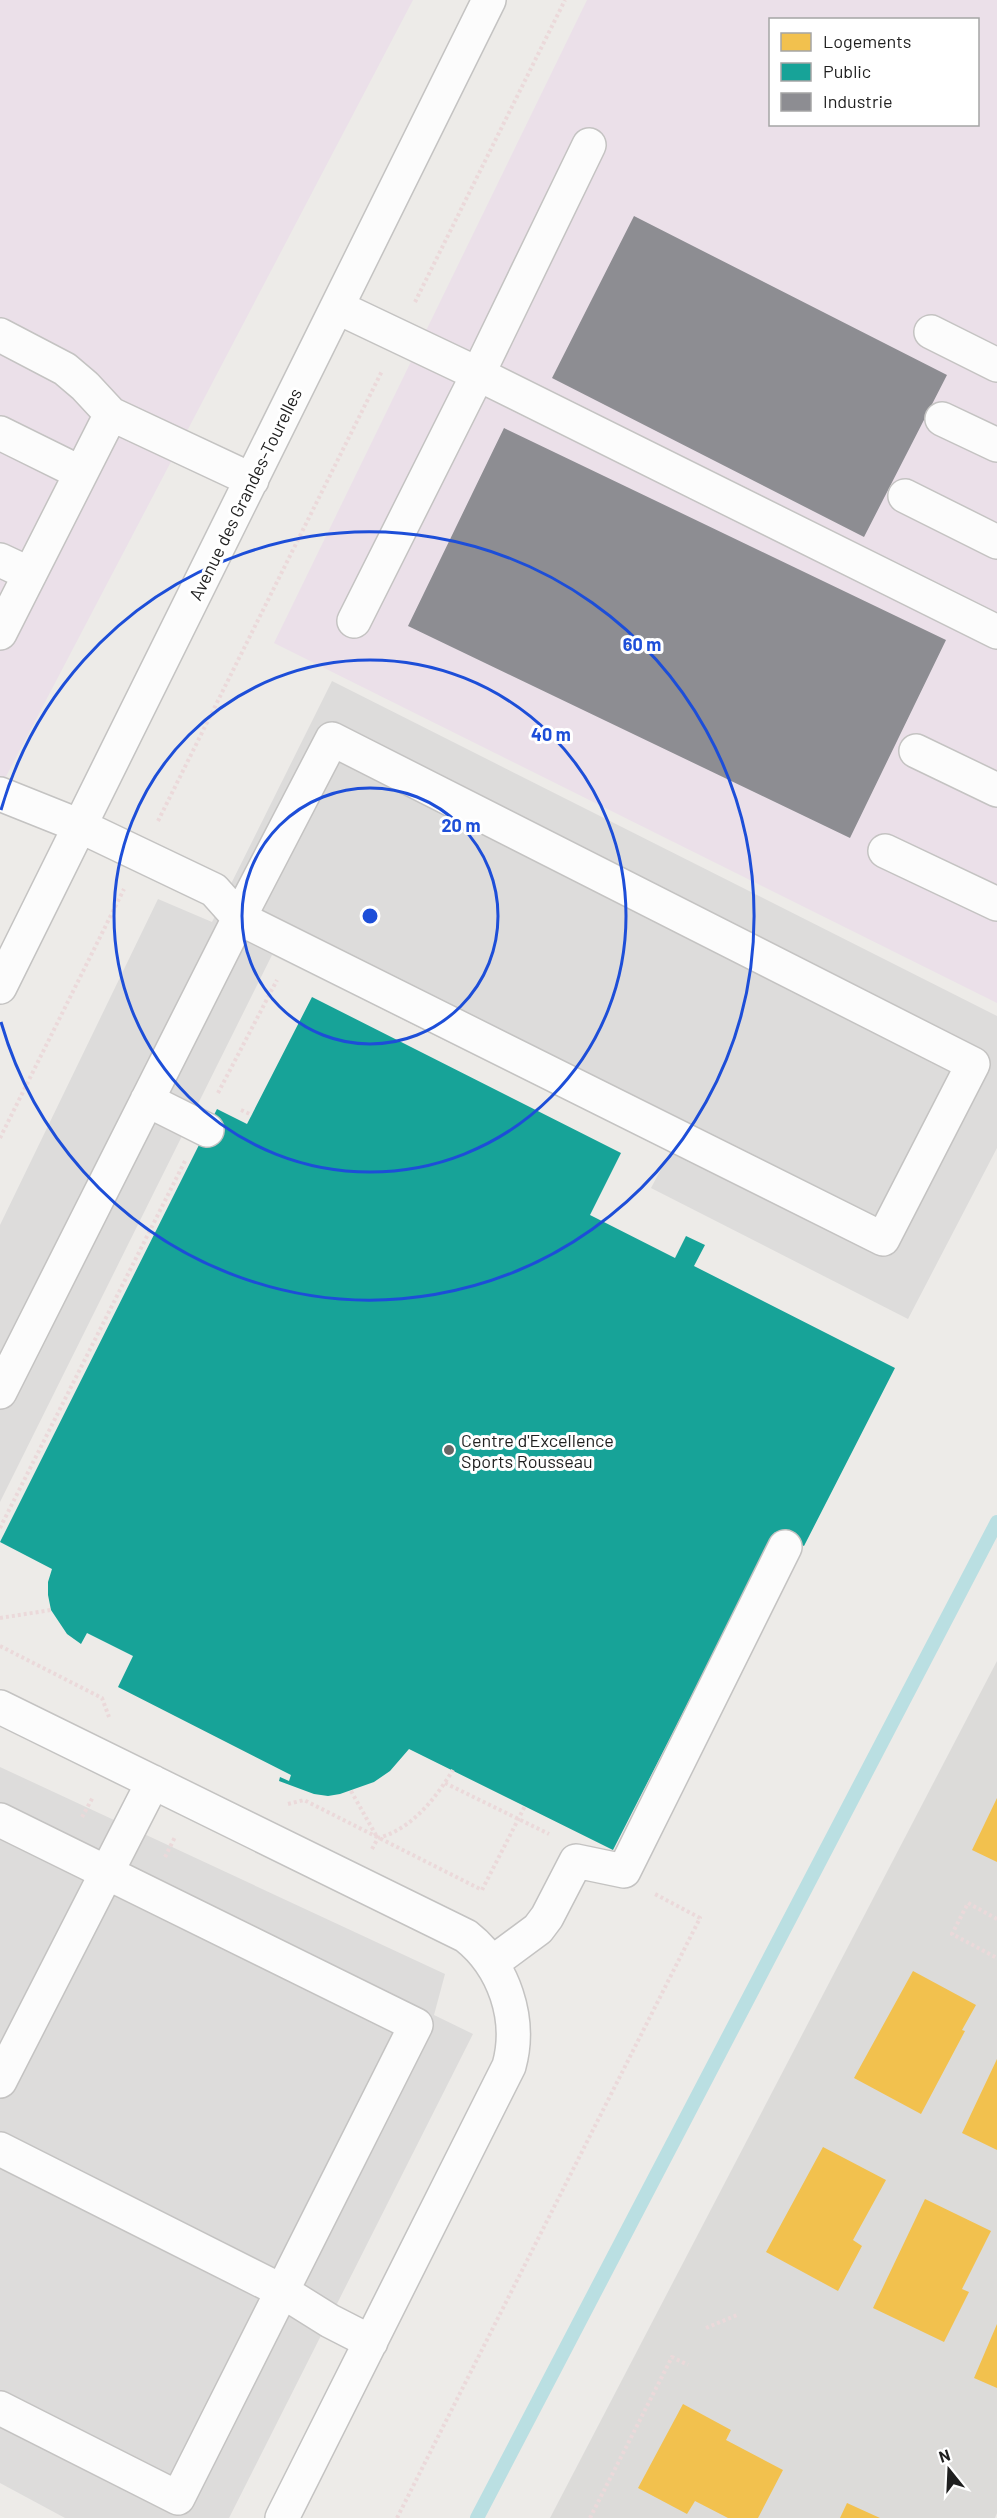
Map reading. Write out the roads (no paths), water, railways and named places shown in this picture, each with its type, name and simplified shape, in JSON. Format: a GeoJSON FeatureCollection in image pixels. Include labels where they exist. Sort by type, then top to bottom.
{"type":"FeatureCollection","features":[{"type":"Feature","properties":{"kind":"street","name":"Avenue des Grandes-Tourelles"},"geometry":{"type":"LineString","coordinates":[[0,987],[489,0]]}},
{"type":"Feature","properties":{"kind":"street"},"geometry":{"type":"LineString","coordinates":[[354,621],[478,374],[589,145]]}},
{"type":"Feature","properties":{"kind":"street"},"geometry":{"type":"LineString","coordinates":[[337,307],[478,374],[997,632]]}},
{"type":"Feature","properties":{"kind":"street"},"geometry":{"type":"LineString","coordinates":[[931,332],[997,366]]}},
{"type":"Feature","properties":{"kind":"street"},"geometry":{"type":"LineString","coordinates":[[0,335],[65,369],[85,386],[111,414],[252,480]]}},
{"type":"Feature","properties":{"kind":"street"},"geometry":{"type":"LineString","coordinates":[[0,633],[111,414]]}},
{"type":"Feature","properties":{"kind":"street"},"geometry":{"type":"LineString","coordinates":[[942,418],[997,444]]}},
{"type":"Feature","properties":{"kind":"street"},"geometry":{"type":"LineString","coordinates":[[0,433],[81,473]]}},
{"type":"Feature","properties":{"kind":"street"},"geometry":{"type":"LineString","coordinates":[[905,496],[997,542]]}},
{"type":"Feature","properties":{"kind":"street"},"geometry":{"type":"LineString","coordinates":[[0,560],[30,574]]}},
{"type":"Feature","properties":{"kind":"street"},"geometry":{"type":"LineString","coordinates":[[0,794],[80,826],[214,890],[238,918],[883,1239],[973,1064],[332,739],[238,918],[0,1392]]}},
{"type":"Feature","properties":{"kind":"street"},"geometry":{"type":"LineString","coordinates":[[916,751],[997,790]]}},
{"type":"Feature","properties":{"kind":"street"},"geometry":{"type":"LineString","coordinates":[[885,851],[997,904]]}},
{"type":"Feature","properties":{"kind":"street"},"geometry":{"type":"LineString","coordinates":[[147,1100],[207,1130]]}},
{"type":"Feature","properties":{"kind":"street"},"geometry":{"type":"LineString","coordinates":[[492,1963],[538,1929],[547,1917],[576,1861],[624,1871],[785,1547]]}},
{"type":"Feature","properties":{"kind":"street"},"geometry":{"type":"LineString","coordinates":[[0,1707],[459,1932],[479,1947],[492,1963],[506,1995],[515,2036],[509,2066],[282,2518]]}},
{"type":"Feature","properties":{"kind":"street"},"geometry":{"type":"LineString","coordinates":[[0,2081],[153,1782]]}},
{"type":"Feature","properties":{"kind":"street"},"geometry":{"type":"LineString","coordinates":[[0,1820],[416,2025],[178,2498],[0,2408]]}},
{"type":"Feature","properties":{"kind":"street"},"geometry":{"type":"LineString","coordinates":[[0,2149],[282,2291],[330,2321],[371,2342]]}},
{"type":"Feature","properties":{"kind":"waterway"},"geometry":{"type":"LineString","coordinates":[[477,2518],[997,1522]]}},
{"type":"Feature","properties":{"kind":"place","name":"Centre d'Excellence Sports Rousseau"},"geometry":{"type":"Point","coordinates":[449,1450]}}]}
